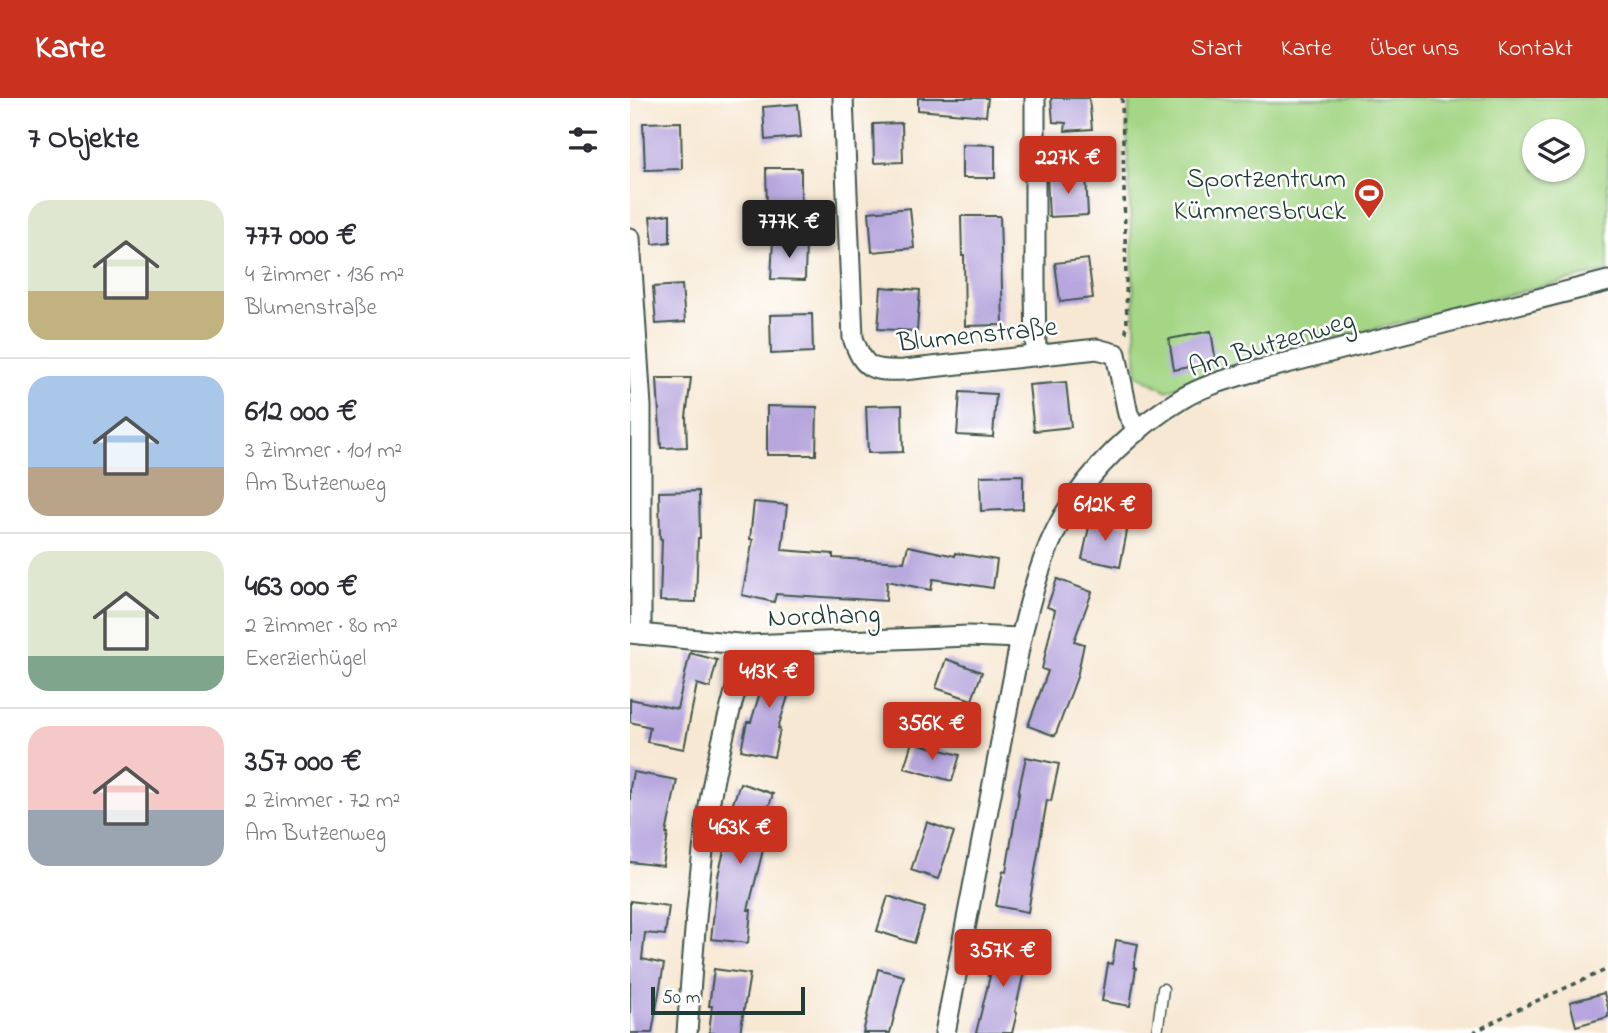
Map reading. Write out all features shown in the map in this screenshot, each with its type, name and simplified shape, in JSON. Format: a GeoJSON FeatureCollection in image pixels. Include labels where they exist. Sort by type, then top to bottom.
{"type":"FeatureCollection","features":[{"type":"Feature","properties":{"kind":"street","name":"Blumenstraße"},"geometry":{"type":"LineString","coordinates":[[843,98],[853,338],[859,358],[869,366],[884,370],[1097,349],[1116,354]]}},
{"type":"Feature","properties":{"kind":"street"},"geometry":{"type":"LineString","coordinates":[[1035,98],[1036,356]]}},
{"type":"Feature","properties":{"kind":"street"},"geometry":{"type":"LineString","coordinates":[[630,238],[641,406],[635,633]]}},
{"type":"Feature","properties":{"kind":"street","name":"Am Butzenweg"},"geometry":{"type":"LineString","coordinates":[[945,1033],[1021,638],[1031,600],[1062,518],[1104,461],[1138,431],[1185,397],[1220,382],[1608,281]]}},
{"type":"Feature","properties":{"kind":"street"},"geometry":{"type":"LineString","coordinates":[[1116,354],[1128,414],[1138,431]]}},
{"type":"Feature","properties":{"kind":"street","name":"Nordhang"},"geometry":{"type":"LineString","coordinates":[[635,633],[748,645],[968,636],[1021,638]]}},
{"type":"Feature","properties":{"kind":"street"},"geometry":{"type":"LineString","coordinates":[[687,1033],[700,872],[710,799],[722,739],[748,645]]}},
{"type":"Feature","properties":{"kind":"lane"},"geometry":{"type":"LineString","coordinates":[[1157,1033],[1163,989]]}},
{"type":"Feature","properties":{"kind":"path"},"geometry":{"type":"LineString","coordinates":[[1116,354],[1124,340],[1127,326],[1122,98]]}},
{"type":"Feature","properties":{"kind":"path"},"geometry":{"type":"LineString","coordinates":[[1473,1033],[1514,1011],[1608,970]]}},
{"type":"Feature","properties":{"kind":"green space","name":"Sportzentrum Kümmersbruck"},"geometry":{"type":"Polygon","coordinates":[[[1130,98],[1608,98],[1608,271],[1235,364],[1167,391],[1137,375],[1127,131],[1130,98]]]}},
{"type":"Feature","properties":{"kind":"building"},"geometry":{"type":"Polygon","coordinates":[[[918,98],[988,98],[986,116],[918,110],[918,98]]]}},
{"type":"Feature","properties":{"kind":"building"},"geometry":{"type":"Polygon","coordinates":[[[1051,98],[1089,98],[1092,129],[1065,131],[1066,123],[1053,122],[1051,98]]]}},
{"type":"Feature","properties":{"kind":"building"},"geometry":{"type":"Polygon","coordinates":[[[798,104],[801,137],[765,140],[763,107],[798,104]]]}},
{"type":"Feature","properties":{"kind":"building"},"geometry":{"type":"Polygon","coordinates":[[[681,122],[682,169],[645,170],[643,123],[681,122]]]}},
{"type":"Feature","properties":{"kind":"building"},"geometry":{"type":"Polygon","coordinates":[[[902,123],[903,162],[874,163],[873,124],[902,123]]]}},
{"type":"Feature","properties":{"kind":"building"},"geometry":{"type":"Polygon","coordinates":[[[962,144],[995,145],[995,178],[962,178],[962,144]]]}},
{"type":"Feature","properties":{"kind":"building"},"geometry":{"type":"Polygon","coordinates":[[[766,168],[801,168],[801,209],[767,210],[766,168]]]}},
{"type":"Feature","properties":{"kind":"building"},"geometry":{"type":"Polygon","coordinates":[[[1086,174],[1088,215],[1049,217],[1047,176],[1086,174]]]}},
{"type":"Feature","properties":{"kind":"building"},"geometry":{"type":"Polygon","coordinates":[[[910,208],[914,248],[872,252],[869,212],[910,208]]]}},
{"type":"Feature","properties":{"kind":"building"},"geometry":{"type":"Polygon","coordinates":[[[670,214],[670,242],[653,244],[650,217],[670,214]]]}},
{"type":"Feature","properties":{"kind":"building"},"geometry":{"type":"Polygon","coordinates":[[[961,216],[1000,216],[1003,325],[965,326],[961,216]]]}},
{"type":"Feature","properties":{"kind":"building"},"geometry":{"type":"Polygon","coordinates":[[[773,240],[806,241],[805,280],[771,279],[773,240]]]}},
{"type":"Feature","properties":{"kind":"building"},"geometry":{"type":"Polygon","coordinates":[[[1088,259],[1093,298],[1060,302],[1055,263],[1088,259]]]}},
{"type":"Feature","properties":{"kind":"building"},"geometry":{"type":"Polygon","coordinates":[[[682,285],[685,322],[656,324],[653,287],[682,285]]]}},
{"type":"Feature","properties":{"kind":"building"},"geometry":{"type":"Polygon","coordinates":[[[881,287],[920,290],[917,331],[878,329],[881,287]]]}},
{"type":"Feature","properties":{"kind":"building"},"geometry":{"type":"Polygon","coordinates":[[[812,314],[813,352],[771,354],[770,315],[812,314]]]}},
{"type":"Feature","properties":{"kind":"building"},"geometry":{"type":"Polygon","coordinates":[[[1211,331],[1216,362],[1174,370],[1169,339],[1211,331]]]}},
{"type":"Feature","properties":{"kind":"building"},"geometry":{"type":"Polygon","coordinates":[[[657,378],[691,378],[686,417],[687,447],[661,448],[657,378]]]}},
{"type":"Feature","properties":{"kind":"building"},"geometry":{"type":"Polygon","coordinates":[[[1066,382],[1071,427],[1034,431],[1029,385],[1066,382]]]}},
{"type":"Feature","properties":{"kind":"building"},"geometry":{"type":"Polygon","coordinates":[[[960,392],[996,394],[993,437],[957,435],[960,392]]]}},
{"type":"Feature","properties":{"kind":"building"},"geometry":{"type":"Polygon","coordinates":[[[902,405],[903,452],[868,453],[866,406],[902,405]]]}},
{"type":"Feature","properties":{"kind":"building"},"geometry":{"type":"Polygon","coordinates":[[[767,406],[817,407],[816,455],[767,455],[767,406]]]}},
{"type":"Feature","properties":{"kind":"building"},"geometry":{"type":"Polygon","coordinates":[[[1023,475],[1023,509],[981,511],[980,476],[1023,475]]]}},
{"type":"Feature","properties":{"kind":"building"},"geometry":{"type":"Polygon","coordinates":[[[699,491],[700,538],[696,602],[660,601],[662,539],[659,492],[699,491]]]}},
{"type":"Feature","properties":{"kind":"building"},"geometry":{"type":"Polygon","coordinates":[[[754,502],[787,505],[782,550],[833,554],[833,558],[904,562],[908,546],[955,556],[955,553],[997,560],[993,588],[933,579],[931,590],[887,581],[886,601],[776,594],[774,602],[742,595],[753,540],[750,539],[754,502]]]}},
{"type":"Feature","properties":{"kind":"building"},"geometry":{"type":"Polygon","coordinates":[[[1091,518],[1128,526],[1120,567],[1082,559],[1091,518]]]}},
{"type":"Feature","properties":{"kind":"building"},"geometry":{"type":"Polygon","coordinates":[[[1057,579],[1092,592],[1074,641],[1084,644],[1077,677],[1055,736],[1028,726],[1048,671],[1042,669],[1055,610],[1047,607],[1057,579]]]}},
{"type":"Feature","properties":{"kind":"building"},"geometry":{"type":"Polygon","coordinates":[[[690,653],[717,660],[710,688],[697,684],[684,749],[647,742],[650,727],[630,722],[630,699],[677,709],[690,653]]]}},
{"type":"Feature","properties":{"kind":"building"},"geometry":{"type":"Polygon","coordinates":[[[770,659],[797,668],[778,728],[780,729],[774,757],[741,750],[747,722],[751,722],[770,659]]]}},
{"type":"Feature","properties":{"kind":"building"},"geometry":{"type":"Polygon","coordinates":[[[946,659],[982,672],[972,700],[936,688],[946,659]]]}},
{"type":"Feature","properties":{"kind":"building"},"geometry":{"type":"Polygon","coordinates":[[[912,742],[960,755],[952,781],[904,768],[912,742]]]}},
{"type":"Feature","properties":{"kind":"building"},"geometry":{"type":"Polygon","coordinates":[[[1026,757],[1059,764],[1051,801],[1047,800],[1028,912],[996,906],[1003,871],[1006,872],[1026,757]]]}},
{"type":"Feature","properties":{"kind":"building"},"geometry":{"type":"Polygon","coordinates":[[[633,772],[677,780],[666,834],[663,866],[630,862],[630,788],[633,772]]]}},
{"type":"Feature","properties":{"kind":"building"},"geometry":{"type":"Polygon","coordinates":[[[740,783],[773,794],[755,848],[763,850],[748,910],[751,910],[748,943],[711,939],[718,876],[733,813],[730,812],[740,783]]]}},
{"type":"Feature","properties":{"kind":"building"},"geometry":{"type":"Polygon","coordinates":[[[927,822],[954,832],[938,879],[911,870],[927,822]]]}},
{"type":"Feature","properties":{"kind":"building"},"geometry":{"type":"Polygon","coordinates":[[[888,896],[925,908],[914,943],[877,931],[888,896]]]}},
{"type":"Feature","properties":{"kind":"building"},"geometry":{"type":"Polygon","coordinates":[[[630,901],[669,906],[665,935],[645,933],[642,959],[664,964],[652,1033],[630,1033],[630,901]]]}},
{"type":"Feature","properties":{"kind":"building"},"geometry":{"type":"Polygon","coordinates":[[[1116,940],[1138,944],[1130,1006],[1102,1001],[1108,963],[1112,964],[1116,940]]]}},
{"type":"Feature","properties":{"kind":"building"},"geometry":{"type":"Polygon","coordinates":[[[996,941],[1029,949],[1015,1012],[1017,1013],[1012,1033],[976,1033],[990,976],[996,941]]]}},
{"type":"Feature","properties":{"kind":"building"},"geometry":{"type":"Polygon","coordinates":[[[714,969],[750,974],[740,1033],[709,1033],[712,1006],[709,1006],[714,969]]]}},
{"type":"Feature","properties":{"kind":"building"},"geometry":{"type":"Polygon","coordinates":[[[878,969],[904,976],[890,1033],[863,1033],[878,969]]]}},
{"type":"Feature","properties":{"kind":"building"},"geometry":{"type":"Polygon","coordinates":[[[1604,993],[1608,1017],[1576,1026],[1570,1002],[1604,993]]]}},
{"type":"Feature","properties":{"kind":"place","name":"Sportzentrum Kümmersbruck"},"geometry":{"type":"Point","coordinates":[1369,220]}}]}
